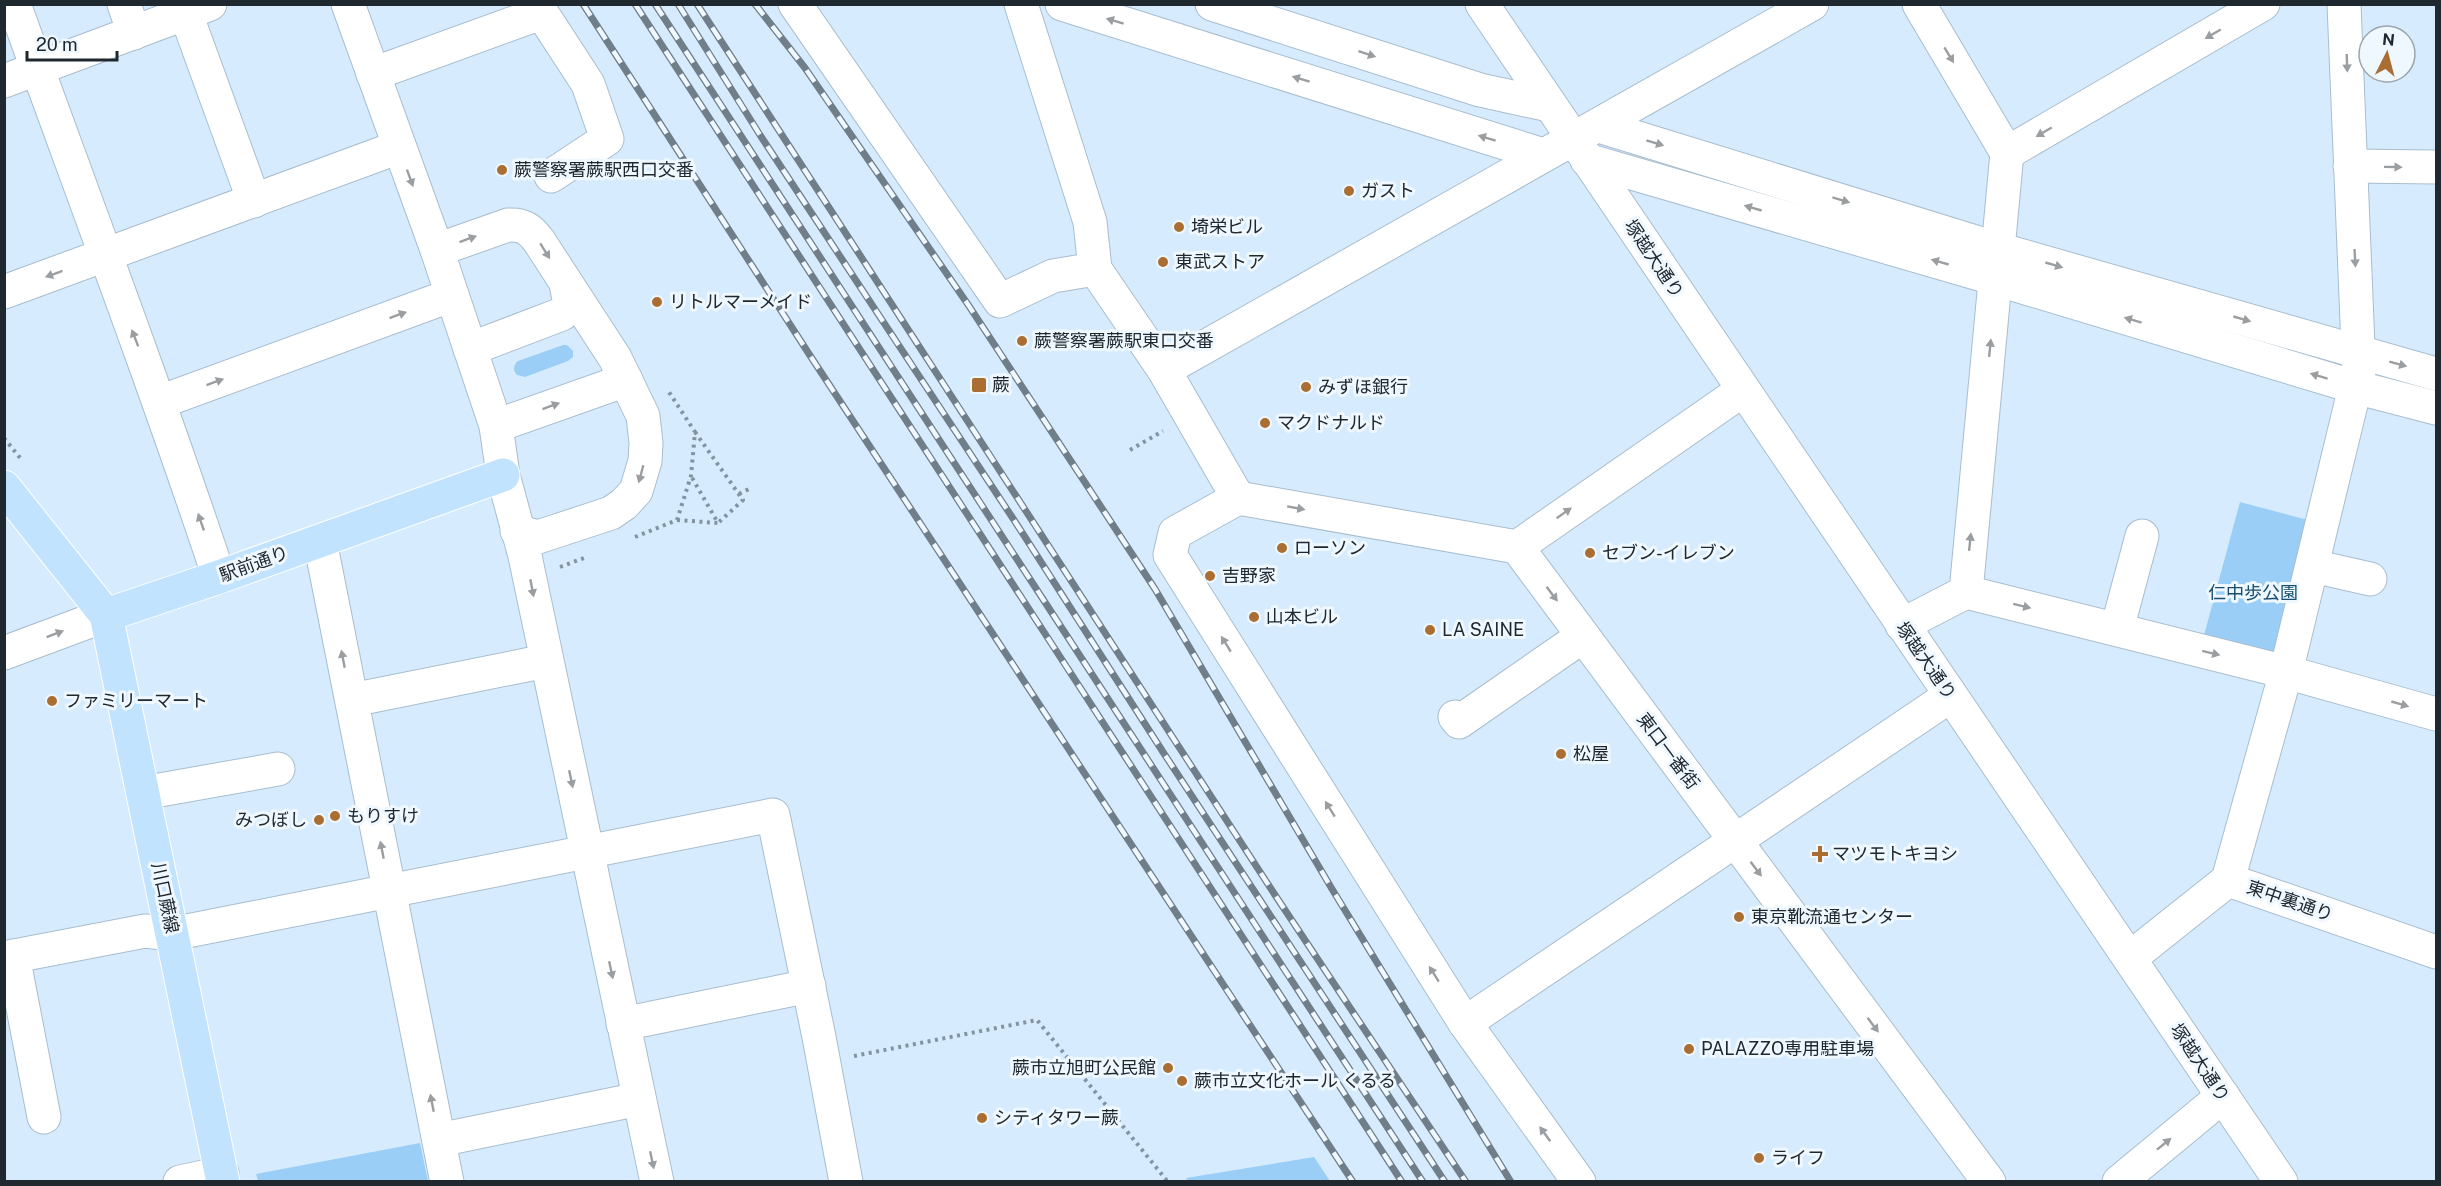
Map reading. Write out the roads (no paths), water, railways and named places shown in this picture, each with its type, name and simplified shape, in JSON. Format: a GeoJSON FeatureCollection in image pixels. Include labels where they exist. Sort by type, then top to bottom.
{"type":"FeatureCollection","features":[{"type":"Feature","properties":{"kind":"main road","name":"駅前通り"},"geometry":{"type":"LineString","coordinates":[[106,615],[503,475]]}},
{"type":"Feature","properties":{"kind":"main road"},"geometry":{"type":"LineString","coordinates":[[4,487],[106,615]]}},
{"type":"Feature","properties":{"kind":"main road","name":"川口蕨線"},"geometry":{"type":"LineString","coordinates":[[106,615],[222,1178]]}},
{"type":"Feature","properties":{"kind":"street"},"geometry":{"type":"LineString","coordinates":[[14,4],[104,255],[160,402],[219,577]]}},
{"type":"Feature","properties":{"kind":"street"},"geometry":{"type":"LineString","coordinates":[[348,4],[437,250],[496,426],[503,475],[525,556],[657,1182]]}},
{"type":"Feature","properties":{"kind":"street"},"geometry":{"type":"LineString","coordinates":[[795,4],[1000,301],[1053,276],[1095,269]]}},
{"type":"Feature","properties":{"kind":"street"},"geometry":{"type":"LineString","coordinates":[[1022,4],[1090,222],[1095,269],[1164,370],[1238,498]]}},
{"type":"Feature","properties":{"kind":"street"},"geometry":{"type":"LineString","coordinates":[[1062,4],[1543,155]]}},
{"type":"Feature","properties":{"kind":"street"},"geometry":{"type":"LineString","coordinates":[[1212,4],[1480,90],[1549,105]]}},
{"type":"Feature","properties":{"kind":"street","name":"塚越大通り"},"geometry":{"type":"LineString","coordinates":[[1482,4],[1549,105],[1586,142],[1743,390],[2281,1182]]}},
{"type":"Feature","properties":{"kind":"street"},"geometry":{"type":"LineString","coordinates":[[1164,370],[1543,155],[1586,142],[1812,4]]}},
{"type":"Feature","properties":{"kind":"street"},"geometry":{"type":"LineString","coordinates":[[1919,4],[2007,153],[1965,591]]}},
{"type":"Feature","properties":{"kind":"street"},"geometry":{"type":"LineString","coordinates":[[2007,153],[2264,4]]}},
{"type":"Feature","properties":{"kind":"street"},"geometry":{"type":"LineString","coordinates":[[2228,880],[2313,566],[2355,387],[2360,353],[2344,4]]}},
{"type":"Feature","properties":{"kind":"street"},"geometry":{"type":"LineString","coordinates":[[4,81],[38,69],[129,19],[198,9],[254,201]]}},
{"type":"Feature","properties":{"kind":"street"},"geometry":{"type":"LineString","coordinates":[[373,74],[538,9],[588,84],[607,139],[551,176]]}},
{"type":"Feature","properties":{"kind":"street"},"geometry":{"type":"LineString","coordinates":[[1586,142],[1997,264],[2355,387],[2436,408]]}},
{"type":"Feature","properties":{"kind":"street"},"geometry":{"type":"LineString","coordinates":[[4,292],[399,147]]}},
{"type":"Feature","properties":{"kind":"street"},"geometry":{"type":"LineString","coordinates":[[2350,166],[2436,167]]}},
{"type":"Feature","properties":{"kind":"street"},"geometry":{"type":"LineString","coordinates":[[437,250],[499,228],[518,225],[534,233],[609,349],[639,405],[645,429],[645,461],[636,491],[624,504],[611,513],[538,537],[517,531]]}},
{"type":"Feature","properties":{"kind":"street"},"geometry":{"type":"LineString","coordinates":[[1997,264],[2360,353],[2436,374]]}},
{"type":"Feature","properties":{"kind":"street"},"geometry":{"type":"LineString","coordinates":[[470,349],[562,314],[570,304],[566,284]]}},
{"type":"Feature","properties":{"kind":"street"},"geometry":{"type":"LineString","coordinates":[[160,402],[452,295]]}},
{"type":"Feature","properties":{"kind":"street"},"geometry":{"type":"LineString","coordinates":[[496,426],[626,380]]}},
{"type":"Feature","properties":{"kind":"street"},"geometry":{"type":"LineString","coordinates":[[1579,1182],[1465,1023],[1170,555],[1175,533],[1238,498],[1517,547],[1743,390]]}},
{"type":"Feature","properties":{"kind":"street"},"geometry":{"type":"LineString","coordinates":[[2117,629],[2142,536]]}},
{"type":"Feature","properties":{"kind":"street"},"geometry":{"type":"LineString","coordinates":[[320,541],[447,1182]]}},
{"type":"Feature","properties":{"kind":"street","name":"東口一番街"},"geometry":{"type":"LineString","coordinates":[[1517,547],[1989,1182]]}},
{"type":"Feature","properties":{"kind":"street"},"geometry":{"type":"LineString","coordinates":[[2313,566],[2370,579]]}},
{"type":"Feature","properties":{"kind":"street"},"geometry":{"type":"LineString","coordinates":[[1902,625],[1965,591],[2435,709]]}},
{"type":"Feature","properties":{"kind":"street","name":"駅前通り"},"geometry":{"type":"LineString","coordinates":[[4,653],[106,615]]}},
{"type":"Feature","properties":{"kind":"street"},"geometry":{"type":"LineString","coordinates":[[1455,717],[1458,722],[1582,636]]}},
{"type":"Feature","properties":{"kind":"street"},"geometry":{"type":"LineString","coordinates":[[352,700],[546,661]]}},
{"type":"Feature","properties":{"kind":"street"},"geometry":{"type":"LineString","coordinates":[[1465,1023],[1950,696]]}},
{"type":"Feature","properties":{"kind":"street"},"geometry":{"type":"LineString","coordinates":[[143,793],[278,769]]}},
{"type":"Feature","properties":{"kind":"street"},"geometry":{"type":"LineString","coordinates":[[44,1117],[9,957],[145,931],[172,934],[773,815],[809,986],[846,1182]]}},
{"type":"Feature","properties":{"kind":"street","name":"東中裏通り"},"geometry":{"type":"LineString","coordinates":[[2130,958],[2228,880],[2436,952]]}},
{"type":"Feature","properties":{"kind":"street"},"geometry":{"type":"LineString","coordinates":[[623,1024],[809,986]]}},
{"type":"Feature","properties":{"kind":"street"},"geometry":{"type":"LineString","coordinates":[[2119,1182],[2223,1096]]}},
{"type":"Feature","properties":{"kind":"street"},"geometry":{"type":"LineString","coordinates":[[439,1140],[639,1099]]}},
{"type":"Feature","properties":{"kind":"street"},"geometry":{"type":"LineString","coordinates":[[180,1182],[222,1178]]}},
{"type":"Feature","properties":{"kind":"railway"},"geometry":{"type":"LineString","coordinates":[[583,4],[811,357],[1353,1182]]}},
{"type":"Feature","properties":{"kind":"railway"},"geometry":{"type":"LineString","coordinates":[[635,4],[1402,1182]]}},
{"type":"Feature","properties":{"kind":"railway"},"geometry":{"type":"LineString","coordinates":[[655,4],[1423,1182]]}},
{"type":"Feature","properties":{"kind":"railway"},"geometry":{"type":"LineString","coordinates":[[678,4],[760,135],[1445,1182]]}},
{"type":"Feature","properties":{"kind":"railway"},"geometry":{"type":"LineString","coordinates":[[697,4],[1275,895],[1466,1182]]}},
{"type":"Feature","properties":{"kind":"railway"},"geometry":{"type":"LineString","coordinates":[[755,4],[805,68],[969,306],[1155,589],[1332,889],[1511,1182]]}},
{"type":"Feature","properties":{"kind":"place","name":"蕨警察署蕨駅西口交番"},"geometry":{"type":"Point","coordinates":[502,170]}},
{"type":"Feature","properties":{"kind":"place","name":"ガスト"},"geometry":{"type":"Point","coordinates":[1349,191]}},
{"type":"Feature","properties":{"kind":"place","name":"埼栄ビル"},"geometry":{"type":"Point","coordinates":[1179,227]}},
{"type":"Feature","properties":{"kind":"place","name":"東武ストア"},"geometry":{"type":"Point","coordinates":[1163,262]}},
{"type":"Feature","properties":{"kind":"place","name":"リトルマーメイド"},"geometry":{"type":"Point","coordinates":[657,302]}},
{"type":"Feature","properties":{"kind":"place","name":"蕨警察署蕨駅東口交番"},"geometry":{"type":"Point","coordinates":[1022,341]}},
{"type":"Feature","properties":{"kind":"place","name":"蕨"},"geometry":{"type":"Point","coordinates":[979,385]}},
{"type":"Feature","properties":{"kind":"place","name":"みずほ銀行"},"geometry":{"type":"Point","coordinates":[1306,387]}},
{"type":"Feature","properties":{"kind":"place","name":"マクドナルド"},"geometry":{"type":"Point","coordinates":[1265,423]}},
{"type":"Feature","properties":{"kind":"place","name":"ローソン"},"geometry":{"type":"Point","coordinates":[1282,548]}},
{"type":"Feature","properties":{"kind":"place","name":"セブン-イレブン"},"geometry":{"type":"Point","coordinates":[1590,553]}},
{"type":"Feature","properties":{"kind":"place","name":"吉野家"},"geometry":{"type":"Point","coordinates":[1210,576]}},
{"type":"Feature","properties":{"kind":"place","name":"山本ビル"},"geometry":{"type":"Point","coordinates":[1254,617]}},
{"type":"Feature","properties":{"kind":"place","name":"LA SAINE"},"geometry":{"type":"Point","coordinates":[1430,630]}},
{"type":"Feature","properties":{"kind":"place","name":"ファミリーマート"},"geometry":{"type":"Point","coordinates":[52,701]}},
{"type":"Feature","properties":{"kind":"place","name":"松屋"},"geometry":{"type":"Point","coordinates":[1561,754]}},
{"type":"Feature","properties":{"kind":"place","name":"もりすけ"},"geometry":{"type":"Point","coordinates":[335,816]}},
{"type":"Feature","properties":{"kind":"place","name":"みつぼし"},"geometry":{"type":"Point","coordinates":[319,820]}},
{"type":"Feature","properties":{"kind":"place","name":"マツモトキヨシ"},"geometry":{"type":"Point","coordinates":[1820,854]}},
{"type":"Feature","properties":{"kind":"place","name":"東京靴流通センター"},"geometry":{"type":"Point","coordinates":[1739,917]}},
{"type":"Feature","properties":{"kind":"place","name":"PALAZZO専用駐車場"},"geometry":{"type":"Point","coordinates":[1689,1049]}},
{"type":"Feature","properties":{"kind":"place","name":"蕨市立旭町公民館"},"geometry":{"type":"Point","coordinates":[1168,1068]}},
{"type":"Feature","properties":{"kind":"place","name":"蕨市立文化ホール くるる"},"geometry":{"type":"Point","coordinates":[1182,1081]}},
{"type":"Feature","properties":{"kind":"place","name":"シティタワー蕨"},"geometry":{"type":"Point","coordinates":[982,1118]}},
{"type":"Feature","properties":{"kind":"place","name":"ライフ"},"geometry":{"type":"Point","coordinates":[1759,1158]}},
{"type":"Feature","properties":{"kind":"park label","name":"仁中歩公園"},"geometry":{"type":"Point","coordinates":[2253,593]}}]}
